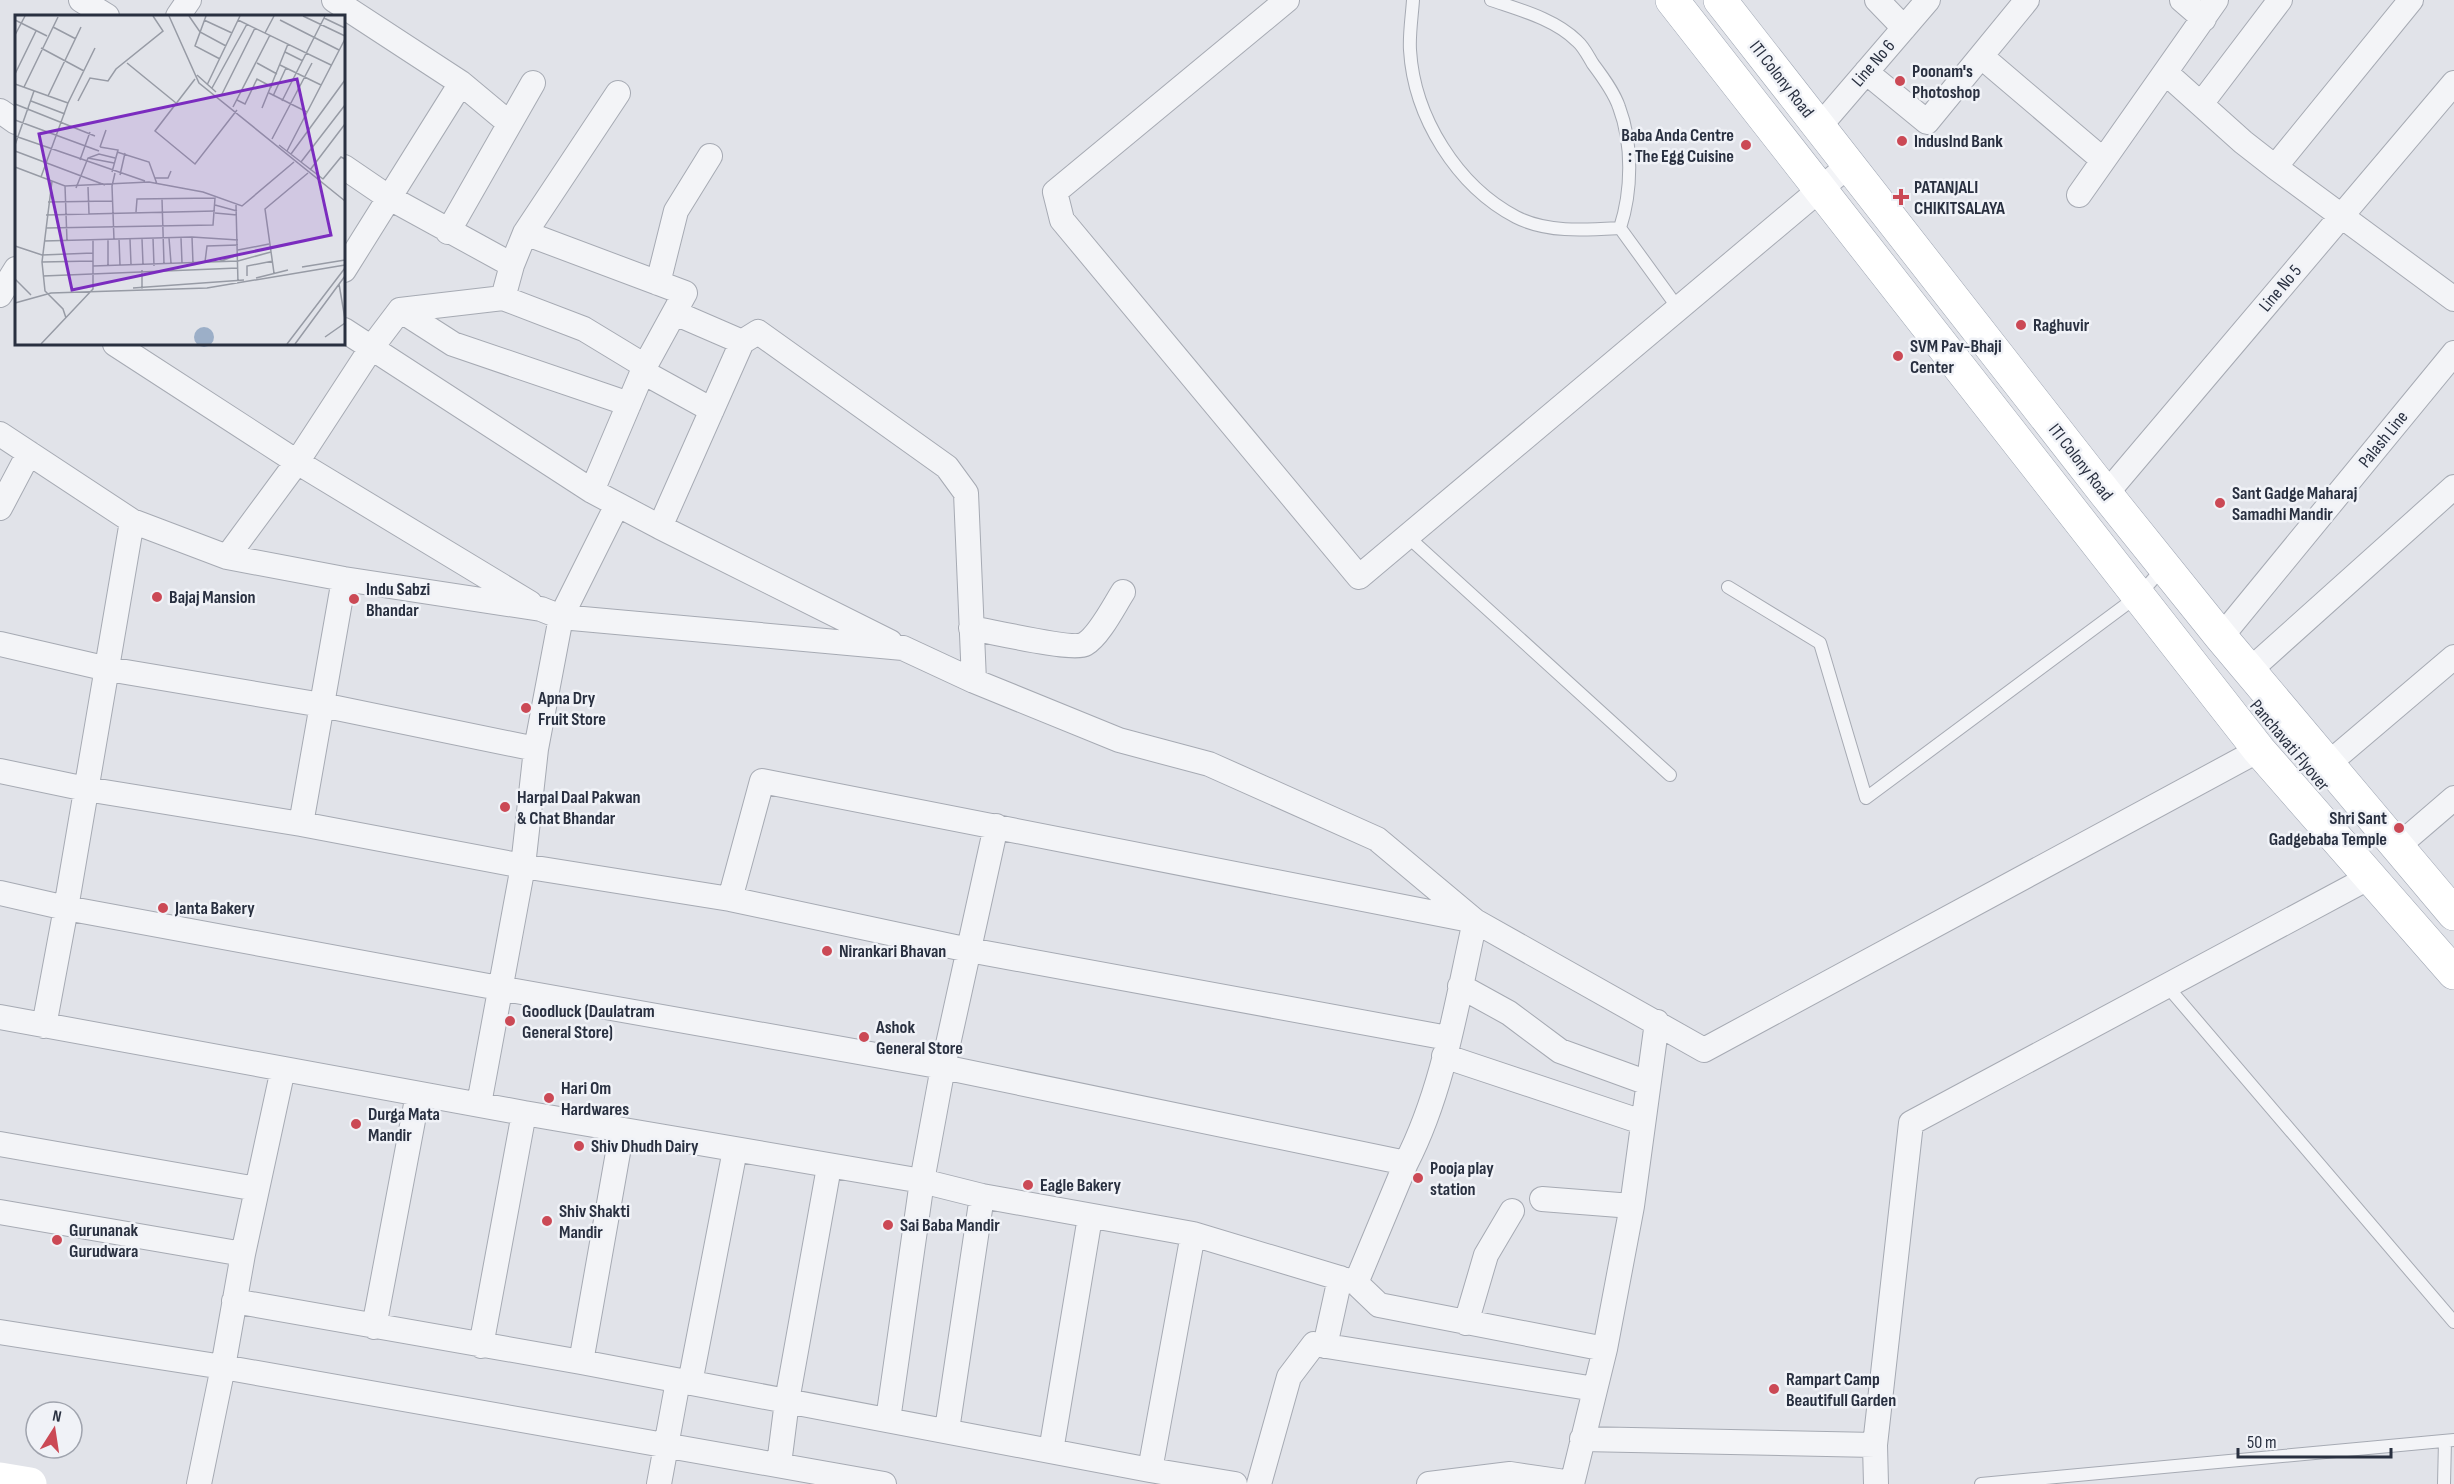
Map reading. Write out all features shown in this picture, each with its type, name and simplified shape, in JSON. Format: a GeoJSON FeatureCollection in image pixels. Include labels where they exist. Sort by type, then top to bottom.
{"type":"FeatureCollection","features":[{"type":"Feature","properties":{"kind":"main road"},"geometry":{"type":"LineString","coordinates":[[1672,0],[2259,750],[2454,973]]}},
{"type":"Feature","properties":{"kind":"main road","name":"ITI Colony Road"},"geometry":{"type":"LineString","coordinates":[[1727,3],[1819,127],[2164,567],[2454,914]]}},
{"type":"Feature","properties":{"kind":"main road","name":"Panchavati Flyover"},"geometry":{"type":"LineString","coordinates":[[2236,654],[2236,679],[2454,940]]}},
{"type":"Feature","properties":{"kind":"main road"},"geometry":{"type":"LineString","coordinates":[[0,1479],[30,1484]]}},
{"type":"Feature","properties":{"kind":"street"},"geometry":{"type":"LineString","coordinates":[[81,0],[105,15]]}},
{"type":"Feature","properties":{"kind":"street"},"geometry":{"type":"LineString","coordinates":[[179,15],[189,0]]}},
{"type":"Feature","properties":{"kind":"street"},"geometry":{"type":"LineString","coordinates":[[334,0],[461,82],[509,123]]}},
{"type":"Feature","properties":{"kind":"street"},"geometry":{"type":"LineString","coordinates":[[1287,0],[1055,192],[1062,220],[1359,577],[1849,165]]}},
{"type":"Feature","properties":{"kind":"street"},"geometry":{"type":"LineString","coordinates":[[1877,0],[1904,28]]}},
{"type":"Feature","properties":{"kind":"street","name":"Line No 6"},"geometry":{"type":"LineString","coordinates":[[1819,127],[1928,0]]}},
{"type":"Feature","properties":{"kind":"street"},"geometry":{"type":"LineString","coordinates":[[1866,72],[1927,122],[2027,0]]}},
{"type":"Feature","properties":{"kind":"street"},"geometry":{"type":"LineString","coordinates":[[2079,195],[2210,9],[2182,0]]}},
{"type":"Feature","properties":{"kind":"street"},"geometry":{"type":"LineString","coordinates":[[2201,104],[2280,0]]}},
{"type":"Feature","properties":{"kind":"street"},"geometry":{"type":"LineString","coordinates":[[2275,167],[2411,0]]}},
{"type":"Feature","properties":{"kind":"street"},"geometry":{"type":"LineString","coordinates":[[1982,57],[2103,160]]}},
{"type":"Feature","properties":{"kind":"street"},"geometry":{"type":"LineString","coordinates":[[2166,73],[2275,167],[2454,299]]}},
{"type":"Feature","properties":{"kind":"street"},"geometry":{"type":"LineString","coordinates":[[345,268],[461,82]]}},
{"type":"Feature","properties":{"kind":"street"},"geometry":{"type":"LineString","coordinates":[[448,232],[533,83]]}},
{"type":"Feature","properties":{"kind":"street","name":"Line No 5"},"geometry":{"type":"LineString","coordinates":[[2106,494],[2454,83]]}},
{"type":"Feature","properties":{"kind":"street"},"geometry":{"type":"LineString","coordinates":[[503,298],[512,265],[525,233],[618,93]]}},
{"type":"Feature","properties":{"kind":"street"},"geometry":{"type":"LineString","coordinates":[[0,111],[15,121]]}},
{"type":"Feature","properties":{"kind":"street"},"geometry":{"type":"LineString","coordinates":[[658,283],[676,211],[710,156]]}},
{"type":"Feature","properties":{"kind":"street"},"geometry":{"type":"LineString","coordinates":[[345,168],[388,197],[448,232],[512,265]]}},
{"type":"Feature","properties":{"kind":"street"},"geometry":{"type":"LineString","coordinates":[[525,233],[685,293],[644,369],[592,491]]}},
{"type":"Feature","properties":{"kind":"street"},"geometry":{"type":"LineString","coordinates":[[227,558],[297,462],[372,347],[400,310],[503,298],[584,329],[712,410]]}},
{"type":"Feature","properties":{"kind":"street"},"geometry":{"type":"LineString","coordinates":[[400,310],[453,344],[629,404]]}},
{"type":"Feature","properties":{"kind":"street"},"geometry":{"type":"LineString","coordinates":[[675,312],[741,342]]}},
{"type":"Feature","properties":{"kind":"street"},"geometry":{"type":"LineString","coordinates":[[345,331],[592,491],[903,648],[974,681],[1119,740],[1209,764],[1377,839],[1475,921],[1704,1050],[2259,750]]}},
{"type":"Feature","properties":{"kind":"street"},"geometry":{"type":"LineString","coordinates":[[660,527],[741,342],[758,332],[946,467],[966,493],[974,681]]}},
{"type":"Feature","properties":{"kind":"street"},"geometry":{"type":"LineString","coordinates":[[117,345],[297,462],[551,613]]}},
{"type":"Feature","properties":{"kind":"street","name":"Palash Line"},"geometry":{"type":"LineString","coordinates":[[2236,654],[2454,353]]}},
{"type":"Feature","properties":{"kind":"street"},"geometry":{"type":"LineString","coordinates":[[0,434],[132,521],[227,558],[551,613],[903,648]]}},
{"type":"Feature","properties":{"kind":"street"},"geometry":{"type":"LineString","coordinates":[[0,508],[29,453]]}},
{"type":"Feature","properties":{"kind":"street"},"geometry":{"type":"LineString","coordinates":[[2236,654],[2454,487]]}},
{"type":"Feature","properties":{"kind":"street"},"geometry":{"type":"LineString","coordinates":[[479,1104],[523,866],[551,613],[617,505]]}},
{"type":"Feature","properties":{"kind":"street"},"geometry":{"type":"LineString","coordinates":[[44,1026],[132,521]]}},
{"type":"Feature","properties":{"kind":"street"},"geometry":{"type":"LineString","coordinates":[[301,824],[344,579]]}},
{"type":"Feature","properties":{"kind":"street"},"geometry":{"type":"LineString","coordinates":[[971,628],[1067,645],[1084,645],[1093,638],[1123,592]]}},
{"type":"Feature","properties":{"kind":"street"},"geometry":{"type":"LineString","coordinates":[[0,645],[108,669],[322,705],[536,749]]}},
{"type":"Feature","properties":{"kind":"street"},"geometry":{"type":"LineString","coordinates":[[2328,764],[2454,657]]}},
{"type":"Feature","properties":{"kind":"street"},"geometry":{"type":"LineString","coordinates":[[0,771],[86,789],[301,824],[523,866],[730,898],[969,950],[1446,1047],[1642,1122]]}},
{"type":"Feature","properties":{"kind":"street"},"geometry":{"type":"LineString","coordinates":[[730,898],[762,781],[1475,921]]}},
{"type":"Feature","properties":{"kind":"street"},"geometry":{"type":"LineString","coordinates":[[2397,847],[2454,798]]}},
{"type":"Feature","properties":{"kind":"street"},"geometry":{"type":"LineString","coordinates":[[888,1420],[922,1181],[943,1067],[996,826]]}},
{"type":"Feature","properties":{"kind":"street"},"geometry":{"type":"LineString","coordinates":[[1876,1484],[1875,1445],[1911,1123],[2370,877]]}},
{"type":"Feature","properties":{"kind":"street"},"geometry":{"type":"LineString","coordinates":[[0,893],[66,908],[499,988],[943,1067],[1406,1163]]}},
{"type":"Feature","properties":{"kind":"street"},"geometry":{"type":"LineString","coordinates":[[1325,1346],[1348,1281],[1416,1143],[1446,1047],[1475,921]]}},
{"type":"Feature","properties":{"kind":"street"},"geometry":{"type":"LineString","coordinates":[[1460,986],[1509,1013],[1560,1051],[1648,1083]]}},
{"type":"Feature","properties":{"kind":"street"},"geometry":{"type":"LineString","coordinates":[[0,1017],[524,1113],[829,1167],[922,1181],[982,1196],[1193,1234],[1348,1281],[1378,1305],[1605,1349]]}},
{"type":"Feature","properties":{"kind":"street"},"geometry":{"type":"LineString","coordinates":[[1430,1484],[1510,1474],[1572,1483],[1605,1349],[1632,1206],[1657,1022]]}},
{"type":"Feature","properties":{"kind":"street"},"geometry":{"type":"LineString","coordinates":[[199,1484],[243,1254],[284,1069]]}},
{"type":"Feature","properties":{"kind":"street"},"geometry":{"type":"LineString","coordinates":[[374,1327],[418,1094]]}},
{"type":"Feature","properties":{"kind":"street"},"geometry":{"type":"LineString","coordinates":[[481,1346],[524,1113]]}},
{"type":"Feature","properties":{"kind":"street"},"geometry":{"type":"LineString","coordinates":[[581,1362],[622,1130]]}},
{"type":"Feature","properties":{"kind":"street"},"geometry":{"type":"LineString","coordinates":[[0,1144],[257,1189]]}},
{"type":"Feature","properties":{"kind":"street"},"geometry":{"type":"LineString","coordinates":[[659,1484],[735,1150]]}},
{"type":"Feature","properties":{"kind":"street"},"geometry":{"type":"LineString","coordinates":[[779,1464],[787,1401],[829,1167]]}},
{"type":"Feature","properties":{"kind":"street"},"geometry":{"type":"LineString","coordinates":[[947,1430],[982,1196]]}},
{"type":"Feature","properties":{"kind":"street"},"geometry":{"type":"LineString","coordinates":[[1542,1199],[1632,1206]]}},
{"type":"Feature","properties":{"kind":"street"},"geometry":{"type":"LineString","coordinates":[[1466,1323],[1486,1255],[1512,1211]]}},
{"type":"Feature","properties":{"kind":"street"},"geometry":{"type":"LineString","coordinates":[[0,1212],[243,1254]]}},
{"type":"Feature","properties":{"kind":"street"},"geometry":{"type":"LineString","coordinates":[[1051,1451],[1090,1217]]}},
{"type":"Feature","properties":{"kind":"street"},"geometry":{"type":"LineString","coordinates":[[1150,1470],[1193,1234]]}},
{"type":"Feature","properties":{"kind":"street"},"geometry":{"type":"LineString","coordinates":[[234,1301],[947,1430],[1051,1451],[1122,1474],[1150,1470],[1235,1484]]}},
{"type":"Feature","properties":{"kind":"street"},"geometry":{"type":"LineString","coordinates":[[0,1332],[223,1367],[884,1484]]}},
{"type":"Feature","properties":{"kind":"street"},"geometry":{"type":"LineString","coordinates":[[1259,1484],[1289,1377],[1314,1344],[1595,1389]]}},
{"type":"Feature","properties":{"kind":"street"},"geometry":{"type":"LineString","coordinates":[[1582,1439],[1875,1445]]}},
{"type":"Feature","properties":{"kind":"lane"},"geometry":{"type":"LineString","coordinates":[[1413,0],[1410,50],[1416,88],[1427,120],[1444,150],[1467,179],[1484,195],[1518,218],[1553,228],[1590,230],[1620,228]]}},
{"type":"Feature","properties":{"kind":"lane"},"geometry":{"type":"LineString","coordinates":[[1491,0],[1537,16],[1578,42],[1619,105],[1627,137],[1628,181],[1625,211],[1620,228]]}},
{"type":"Feature","properties":{"kind":"lane"},"geometry":{"type":"LineString","coordinates":[[1620,228],[1678,308]]}},
{"type":"Feature","properties":{"kind":"lane"},"geometry":{"type":"LineString","coordinates":[[1407,536],[1670,775]]}},
{"type":"Feature","properties":{"kind":"lane"},"geometry":{"type":"LineString","coordinates":[[1728,587],[1820,643],[1866,798],[2139,595],[2164,567]]}},
{"type":"Feature","properties":{"kind":"lane"},"geometry":{"type":"LineString","coordinates":[[2167,986],[2454,1322]]}},
{"type":"Feature","properties":{"kind":"lane"},"geometry":{"type":"LineString","coordinates":[[1981,1484],[2450,1441],[2444,1484]]}},
{"type":"Feature","properties":{"kind":"place","name":"Poonam's Photoshop"},"geometry":{"type":"Point","coordinates":[1900,81]}},
{"type":"Feature","properties":{"kind":"place","name":"IndusInd Bank"},"geometry":{"type":"Point","coordinates":[1902,141]}},
{"type":"Feature","properties":{"kind":"place","name":"Baba Anda Centre : The Egg Cuisine"},"geometry":{"type":"Point","coordinates":[1746,145]}},
{"type":"Feature","properties":{"kind":"place","name":"PATANJALI CHIKITSALAYA"},"geometry":{"type":"Point","coordinates":[1901,197]}},
{"type":"Feature","properties":{"kind":"place","name":"Raghuvir"},"geometry":{"type":"Point","coordinates":[2021,325]}},
{"type":"Feature","properties":{"kind":"place","name":"SVM Pav-Bhaji Center"},"geometry":{"type":"Point","coordinates":[1898,356]}},
{"type":"Feature","properties":{"kind":"place","name":"Sant Gadge Maharaj Samadhi Mandir"},"geometry":{"type":"Point","coordinates":[2220,503]}},
{"type":"Feature","properties":{"kind":"place","name":"Bajaj Mansion"},"geometry":{"type":"Point","coordinates":[157,597]}},
{"type":"Feature","properties":{"kind":"place","name":"Indu Sabzi Bhandar"},"geometry":{"type":"Point","coordinates":[354,599]}},
{"type":"Feature","properties":{"kind":"place","name":"Apna Dry Fruit Store"},"geometry":{"type":"Point","coordinates":[526,708]}},
{"type":"Feature","properties":{"kind":"place","name":"Harpal Daal Pakwan & Chat Bhandar"},"geometry":{"type":"Point","coordinates":[505,807]}},
{"type":"Feature","properties":{"kind":"place","name":"Shri Sant Gadgebaba Temple"},"geometry":{"type":"Point","coordinates":[2399,828]}},
{"type":"Feature","properties":{"kind":"place","name":"Janta Bakery"},"geometry":{"type":"Point","coordinates":[163,908]}},
{"type":"Feature","properties":{"kind":"place","name":"Nirankari Bhavan"},"geometry":{"type":"Point","coordinates":[827,951]}},
{"type":"Feature","properties":{"kind":"place","name":"Goodluck (Daulatram General Store)"},"geometry":{"type":"Point","coordinates":[510,1021]}},
{"type":"Feature","properties":{"kind":"place","name":"Ashok General Store"},"geometry":{"type":"Point","coordinates":[864,1037]}},
{"type":"Feature","properties":{"kind":"place","name":"Hari Om Hardwares"},"geometry":{"type":"Point","coordinates":[549,1098]}},
{"type":"Feature","properties":{"kind":"place","name":"Durga Mata Mandir"},"geometry":{"type":"Point","coordinates":[356,1124]}},
{"type":"Feature","properties":{"kind":"place","name":"Shiv Dhudh Dairy"},"geometry":{"type":"Point","coordinates":[579,1146]}},
{"type":"Feature","properties":{"kind":"place","name":"Pooja play station"},"geometry":{"type":"Point","coordinates":[1418,1178]}},
{"type":"Feature","properties":{"kind":"place","name":"Eagle Bakery"},"geometry":{"type":"Point","coordinates":[1028,1185]}},
{"type":"Feature","properties":{"kind":"place","name":"Shiv Shakti Mandir"},"geometry":{"type":"Point","coordinates":[547,1221]}},
{"type":"Feature","properties":{"kind":"place","name":"Sai Baba Mandir"},"geometry":{"type":"Point","coordinates":[888,1225]}},
{"type":"Feature","properties":{"kind":"place","name":"Gurunanak Gurudwara"},"geometry":{"type":"Point","coordinates":[57,1240]}},
{"type":"Feature","properties":{"kind":"place","name":"Rampart Camp Beautifull Garden"},"geometry":{"type":"Point","coordinates":[1774,1389]}}]}
